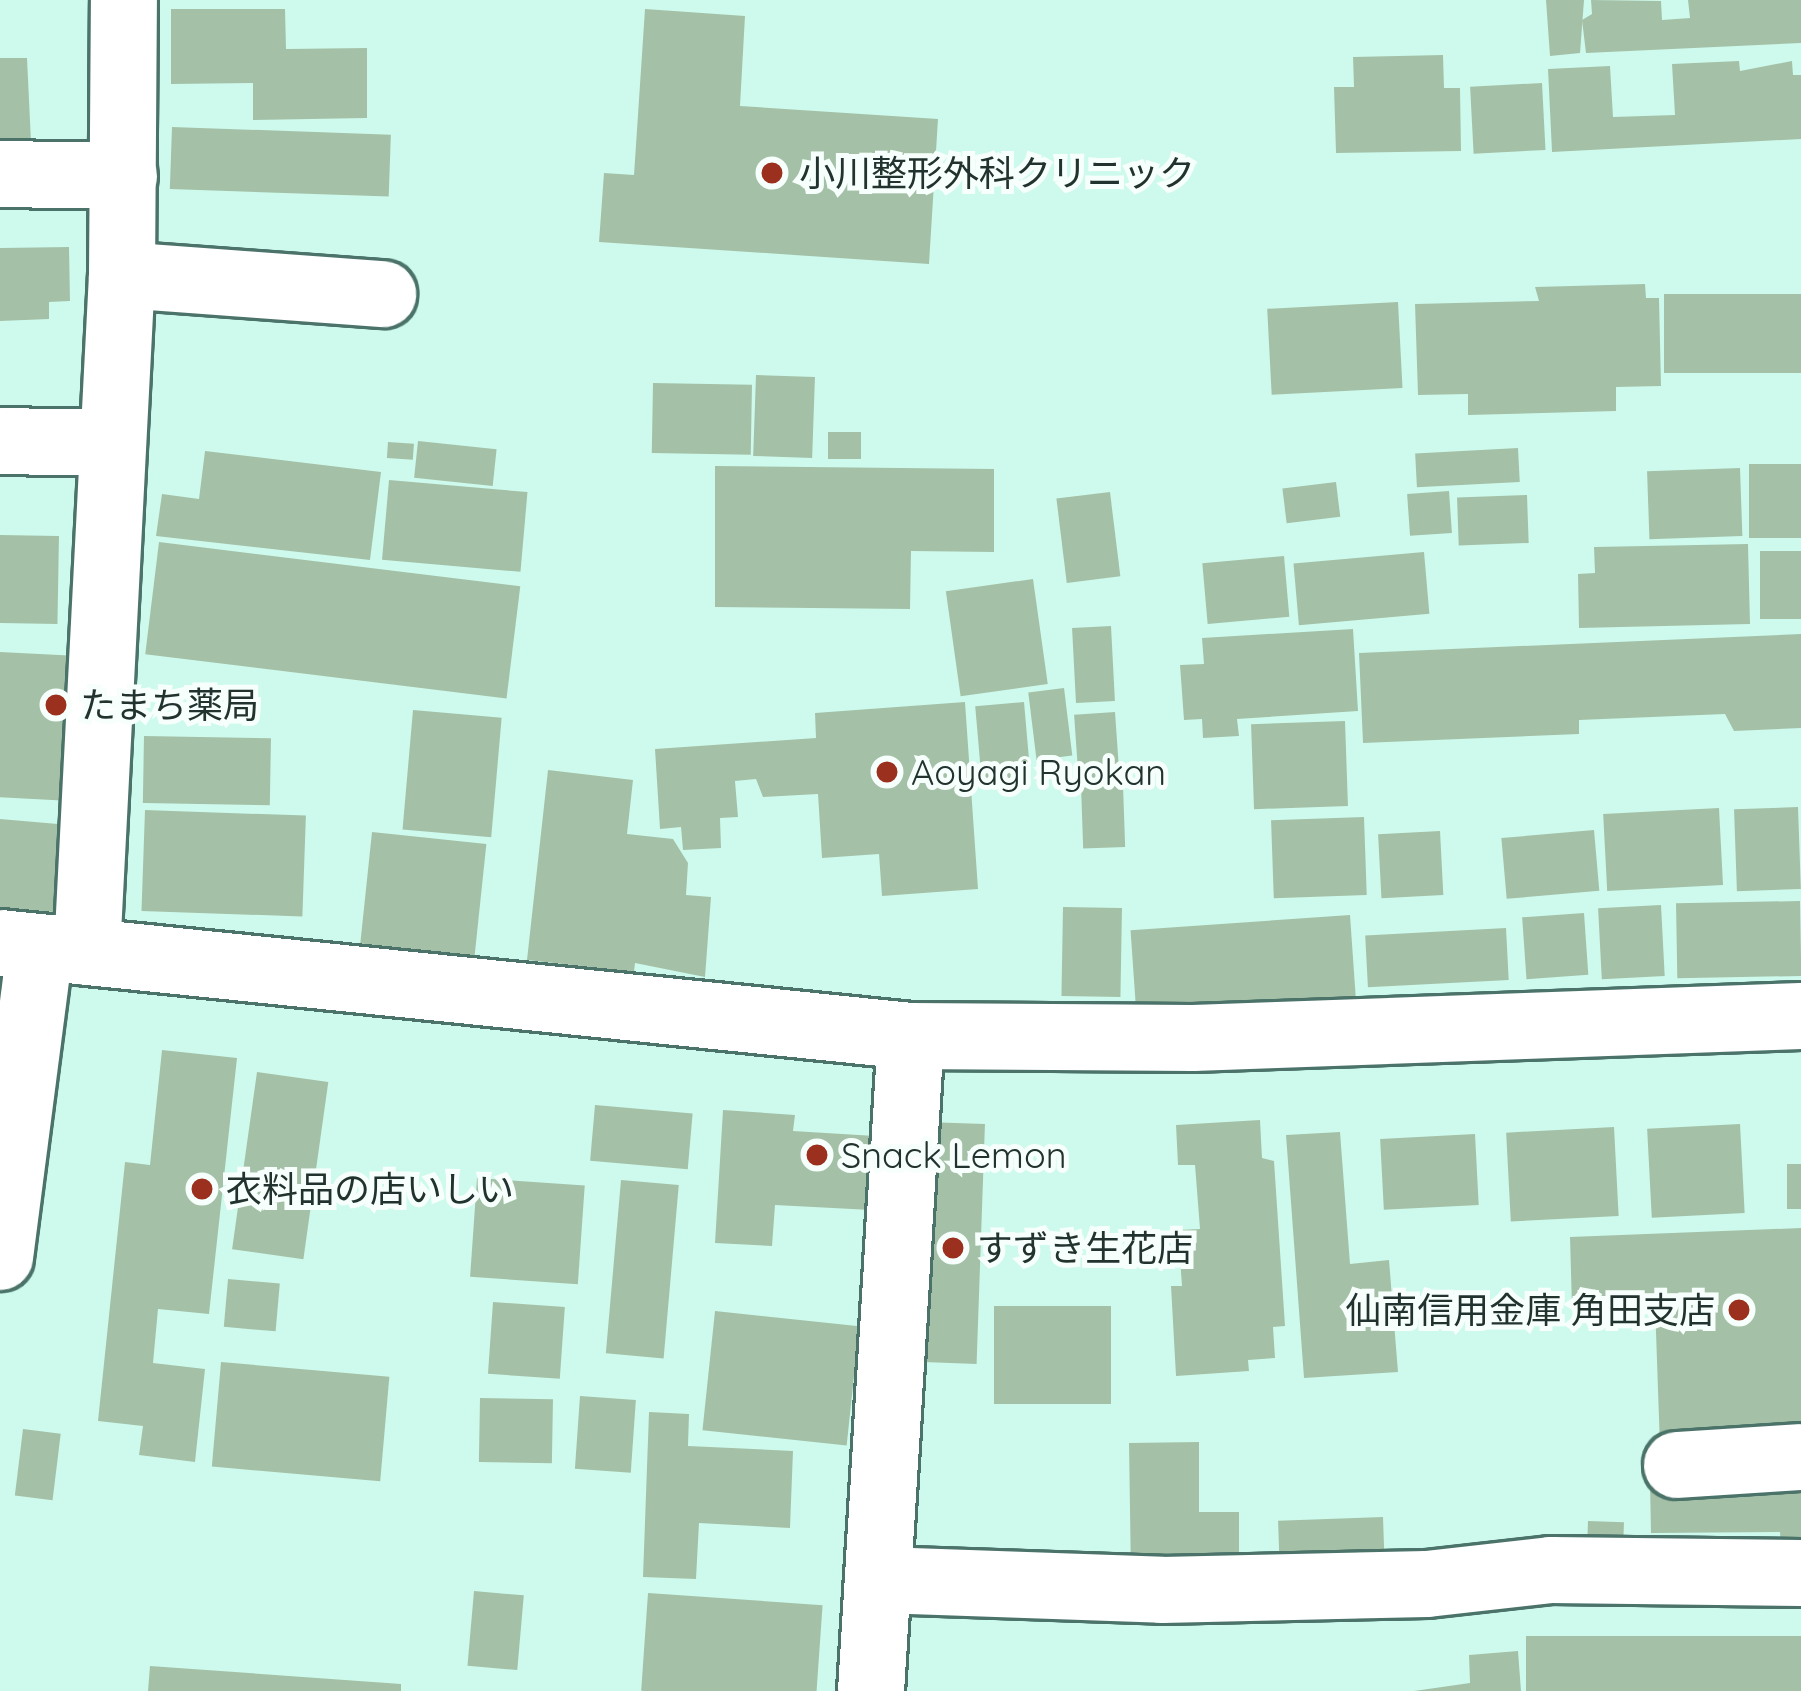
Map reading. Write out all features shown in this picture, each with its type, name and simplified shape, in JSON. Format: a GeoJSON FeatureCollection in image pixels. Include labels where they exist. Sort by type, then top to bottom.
{"type":"FeatureCollection","features":[{"type":"Feature","properties":{"kind":"street"},"geometry":{"type":"LineString","coordinates":[[0,1258],[113,443],[122,275],[124,0]]}},
{"type":"Feature","properties":{"kind":"street"},"geometry":{"type":"LineString","coordinates":[[0,174],[124,176]]}},
{"type":"Feature","properties":{"kind":"street"},"geometry":{"type":"LineString","coordinates":[[122,275],[383,294]]}},
{"type":"Feature","properties":{"kind":"street"},"geometry":{"type":"LineString","coordinates":[[0,441],[113,443]]}},
{"type":"Feature","properties":{"kind":"street"},"geometry":{"type":"LineString","coordinates":[[43,948],[910,1036],[1193,1038],[1801,1016]]}},
{"type":"Feature","properties":{"kind":"street"},"geometry":{"type":"LineString","coordinates":[[871,1691],[882,1580],[910,1036]]}},
{"type":"Feature","properties":{"kind":"street"},"geometry":{"type":"LineString","coordinates":[[1677,1466],[1801,1457]]}},
{"type":"Feature","properties":{"kind":"street"},"geometry":{"type":"LineString","coordinates":[[882,1580],[1162,1590],[1426,1584],[1551,1570],[1801,1573]]}},
{"type":"Feature","properties":{"kind":"building"},"geometry":{"type":"Polygon","coordinates":[[[1546,0],[1584,0],[1580,53],[1550,56],[1546,0]]]}},
{"type":"Feature","properties":{"kind":"building"},"geometry":{"type":"Polygon","coordinates":[[[1591,0],[1661,1],[1662,20],[1690,18],[1688,0],[1801,0],[1801,43],[1586,53],[1582,20],[1592,14],[1591,0]]]}},
{"type":"Feature","properties":{"kind":"building"},"geometry":{"type":"Polygon","coordinates":[[[171,9],[285,9],[286,49],[367,48],[367,118],[253,120],[253,83],[171,84],[171,9]]]}},
{"type":"Feature","properties":{"kind":"building"},"geometry":{"type":"Polygon","coordinates":[[[645,9],[745,16],[740,106],[938,119],[929,264],[599,242],[604,173],[634,175],[645,9]]]}},
{"type":"Feature","properties":{"kind":"building"},"geometry":{"type":"Polygon","coordinates":[[[1443,55],[1444,88],[1460,88],[1461,151],[1336,153],[1334,87],[1354,87],[1353,57],[1443,55]]]}},
{"type":"Feature","properties":{"kind":"building"},"geometry":{"type":"Polygon","coordinates":[[[0,58],[27,58],[32,163],[0,165],[0,58]]]}},
{"type":"Feature","properties":{"kind":"building"},"geometry":{"type":"Polygon","coordinates":[[[1739,61],[1740,71],[1792,61],[1793,75],[1801,75],[1801,139],[1552,152],[1548,69],[1610,66],[1613,117],[1675,115],[1672,64],[1739,61]]]}},
{"type":"Feature","properties":{"kind":"building"},"geometry":{"type":"Polygon","coordinates":[[[1542,83],[1546,150],[1474,154],[1470,87],[1542,83]]]}},
{"type":"Feature","properties":{"kind":"building"},"geometry":{"type":"Polygon","coordinates":[[[172,127],[391,135],[389,197],[170,189],[172,127]]]}},
{"type":"Feature","properties":{"kind":"building"},"geometry":{"type":"Polygon","coordinates":[[[69,247],[70,301],[49,302],[49,319],[0,321],[0,248],[69,247]]]}},
{"type":"Feature","properties":{"kind":"building"},"geometry":{"type":"Polygon","coordinates":[[[1645,284],[1646,298],[1659,298],[1661,386],[1616,387],[1616,411],[1468,415],[1468,394],[1418,395],[1415,304],[1539,301],[1535,287],[1645,284]]]}},
{"type":"Feature","properties":{"kind":"building"},"geometry":{"type":"Polygon","coordinates":[[[1664,294],[1801,294],[1801,373],[1664,373],[1664,294]]]}},
{"type":"Feature","properties":{"kind":"building"},"geometry":{"type":"Polygon","coordinates":[[[1398,302],[1403,388],[1272,395],[1267,309],[1398,302]]]}},
{"type":"Feature","properties":{"kind":"building"},"geometry":{"type":"Polygon","coordinates":[[[756,375],[815,377],[812,458],[753,456],[756,375]]]}},
{"type":"Feature","properties":{"kind":"building"},"geometry":{"type":"Polygon","coordinates":[[[653,383],[752,385],[751,455],[652,453],[653,383]]]}},
{"type":"Feature","properties":{"kind":"building"},"geometry":{"type":"Polygon","coordinates":[[[828,432],[861,432],[861,459],[828,459],[828,432]]]}},
{"type":"Feature","properties":{"kind":"building"},"geometry":{"type":"Polygon","coordinates":[[[418,441],[497,449],[493,486],[414,478],[418,441]]]}},
{"type":"Feature","properties":{"kind":"building"},"geometry":{"type":"Polygon","coordinates":[[[388,442],[414,444],[413,460],[387,458],[388,442]]]}},
{"type":"Feature","properties":{"kind":"building"},"geometry":{"type":"Polygon","coordinates":[[[1518,448],[1520,482],[1417,487],[1415,453],[1518,448]]]}},
{"type":"Feature","properties":{"kind":"building"},"geometry":{"type":"Polygon","coordinates":[[[205,451],[381,472],[370,560],[156,536],[162,494],[199,499],[205,451]]]}},
{"type":"Feature","properties":{"kind":"building"},"geometry":{"type":"Polygon","coordinates":[[[1749,464],[1801,464],[1801,538],[1749,538],[1749,464]]]}},
{"type":"Feature","properties":{"kind":"building"},"geometry":{"type":"Polygon","coordinates":[[[715,466],[994,469],[994,552],[911,551],[910,609],[715,607],[715,466]]]}},
{"type":"Feature","properties":{"kind":"building"},"geometry":{"type":"Polygon","coordinates":[[[1740,468],[1742,536],[1649,539],[1647,471],[1740,468]]]}},
{"type":"Feature","properties":{"kind":"building"},"geometry":{"type":"Polygon","coordinates":[[[389,480],[527,492],[520,572],[382,560],[389,480]]]}},
{"type":"Feature","properties":{"kind":"building"},"geometry":{"type":"Polygon","coordinates":[[[1336,482],[1340,517],[1287,523],[1282,489],[1336,482]]]}},
{"type":"Feature","properties":{"kind":"building"},"geometry":{"type":"Polygon","coordinates":[[[1449,491],[1452,533],[1410,536],[1407,494],[1449,491]]]}},
{"type":"Feature","properties":{"kind":"building"},"geometry":{"type":"Polygon","coordinates":[[[1110,492],[1120,576],[1067,583],[1056,499],[1110,492]]]}},
{"type":"Feature","properties":{"kind":"building"},"geometry":{"type":"Polygon","coordinates":[[[1527,495],[1529,543],[1459,545],[1457,497],[1527,495]]]}},
{"type":"Feature","properties":{"kind":"building"},"geometry":{"type":"Polygon","coordinates":[[[0,535],[59,536],[57,624],[0,623],[0,535]]]}},
{"type":"Feature","properties":{"kind":"building"},"geometry":{"type":"Polygon","coordinates":[[[159,542],[520,586],[507,699],[145,654],[159,542]]]}},
{"type":"Feature","properties":{"kind":"building"},"geometry":{"type":"Polygon","coordinates":[[[1748,544],[1750,624],[1579,628],[1578,574],[1595,573],[1594,547],[1748,544]]]}},
{"type":"Feature","properties":{"kind":"building"},"geometry":{"type":"Polygon","coordinates":[[[1760,551],[1801,551],[1801,619],[1760,619],[1760,551]]]}},
{"type":"Feature","properties":{"kind":"building"},"geometry":{"type":"Polygon","coordinates":[[[1424,552],[1429,614],[1299,625],[1293,563],[1424,552]]]}},
{"type":"Feature","properties":{"kind":"building"},"geometry":{"type":"Polygon","coordinates":[[[1284,556],[1289,617],[1208,624],[1202,563],[1284,556]]]}},
{"type":"Feature","properties":{"kind":"building"},"geometry":{"type":"Polygon","coordinates":[[[1033,579],[1048,684],[961,696],[946,591],[1033,579]]]}},
{"type":"Feature","properties":{"kind":"building"},"geometry":{"type":"Polygon","coordinates":[[[1111,626],[1115,701],[1076,703],[1072,628],[1111,626]]]}},
{"type":"Feature","properties":{"kind":"building"},"geometry":{"type":"Polygon","coordinates":[[[1353,629],[1358,711],[1237,719],[1239,736],[1203,738],[1202,719],[1184,720],[1180,665],[1204,664],[1202,638],[1353,629]]]}},
{"type":"Feature","properties":{"kind":"building"},"geometry":{"type":"Polygon","coordinates":[[[1801,634],[1801,728],[1734,731],[1725,714],[1579,720],[1579,734],[1363,743],[1359,653],[1801,634]]]}},
{"type":"Feature","properties":{"kind":"building"},"geometry":{"type":"Polygon","coordinates":[[[0,652],[74,656],[66,801],[0,797],[0,652]]]}},
{"type":"Feature","properties":{"kind":"building"},"geometry":{"type":"Polygon","coordinates":[[[1064,688],[1072,755],[1037,760],[1028,692],[1064,688]]]}},
{"type":"Feature","properties":{"kind":"building"},"geometry":{"type":"Polygon","coordinates":[[[965,702],[978,889],[882,896],[879,854],[822,858],[818,794],[763,797],[756,779],[735,781],[738,817],[720,818],[721,848],[683,850],[681,827],[660,829],[655,749],[816,738],[815,713],[965,702]]]}},
{"type":"Feature","properties":{"kind":"building"},"geometry":{"type":"Polygon","coordinates":[[[1024,702],[1031,777],[982,781],[975,706],[1024,702]]]}},
{"type":"Feature","properties":{"kind":"building"},"geometry":{"type":"Polygon","coordinates":[[[413,710],[502,718],[491,837],[403,830],[413,710]]]}},
{"type":"Feature","properties":{"kind":"building"},"geometry":{"type":"Polygon","coordinates":[[[1115,712],[1119,776],[1079,779],[1074,715],[1115,712]]]}},
{"type":"Feature","properties":{"kind":"building"},"geometry":{"type":"Polygon","coordinates":[[[1345,721],[1348,806],[1254,809],[1251,724],[1345,721]]]}},
{"type":"Feature","properties":{"kind":"building"},"geometry":{"type":"Polygon","coordinates":[[[144,736],[271,738],[270,805],[143,803],[144,736]]]}},
{"type":"Feature","properties":{"kind":"building"},"geometry":{"type":"Polygon","coordinates":[[[548,770],[633,780],[627,834],[673,839],[688,863],[686,895],[711,897],[705,977],[635,963],[634,972],[527,960],[548,770]]]}},
{"type":"Feature","properties":{"kind":"building"},"geometry":{"type":"Polygon","coordinates":[[[1123,785],[1125,847],[1083,848],[1081,786],[1123,785]]]}},
{"type":"Feature","properties":{"kind":"building"},"geometry":{"type":"Polygon","coordinates":[[[1798,807],[1801,889],[1737,891],[1734,809],[1798,807]]]}},
{"type":"Feature","properties":{"kind":"building"},"geometry":{"type":"Polygon","coordinates":[[[1719,808],[1723,885],[1607,891],[1603,814],[1719,808]]]}},
{"type":"Feature","properties":{"kind":"building"},"geometry":{"type":"Polygon","coordinates":[[[145,810],[306,816],[302,917],[141,911],[145,810]]]}},
{"type":"Feature","properties":{"kind":"building"},"geometry":{"type":"Polygon","coordinates":[[[1364,817],[1367,895],[1274,898],[1271,820],[1364,817]]]}},
{"type":"Feature","properties":{"kind":"building"},"geometry":{"type":"Polygon","coordinates":[[[0,819],[64,825],[56,912],[0,907],[0,819]]]}},
{"type":"Feature","properties":{"kind":"building"},"geometry":{"type":"Polygon","coordinates":[[[1594,830],[1599,891],[1507,899],[1501,838],[1594,830]]]}},
{"type":"Feature","properties":{"kind":"building"},"geometry":{"type":"Polygon","coordinates":[[[1440,831],[1443,895],[1381,898],[1378,834],[1440,831]]]}},
{"type":"Feature","properties":{"kind":"building"},"geometry":{"type":"Polygon","coordinates":[[[372,832],[486,844],[475,955],[360,943],[372,832]]]}},
{"type":"Feature","properties":{"kind":"building"},"geometry":{"type":"Polygon","coordinates":[[[1800,901],[1801,976],[1677,978],[1676,903],[1800,901]]]}},
{"type":"Feature","properties":{"kind":"building"},"geometry":{"type":"Polygon","coordinates":[[[1661,905],[1665,976],[1602,979],[1598,908],[1661,905]]]}},
{"type":"Feature","properties":{"kind":"building"},"geometry":{"type":"Polygon","coordinates":[[[1063,907],[1122,908],[1120,997],[1061,996],[1063,907]]]}},
{"type":"Feature","properties":{"kind":"building"},"geometry":{"type":"Polygon","coordinates":[[[1584,913],[1588,975],[1526,979],[1522,917],[1584,913]]]}},
{"type":"Feature","properties":{"kind":"building"},"geometry":{"type":"Polygon","coordinates":[[[1350,915],[1356,1001],[1137,1016],[1131,930],[1350,915]]]}},
{"type":"Feature","properties":{"kind":"building"},"geometry":{"type":"Polygon","coordinates":[[[1506,928],[1509,980],[1368,987],[1365,935],[1506,928]]]}},
{"type":"Feature","properties":{"kind":"building"},"geometry":{"type":"Polygon","coordinates":[[[162,1050],[237,1058],[209,1314],[158,1309],[153,1363],[205,1369],[195,1462],[139,1455],[143,1426],[98,1421],[125,1162],[150,1165],[162,1050]]]}},
{"type":"Feature","properties":{"kind":"building"},"geometry":{"type":"Polygon","coordinates":[[[257,1072],[328,1082],[303,1259],[232,1249],[257,1072]]]}},
{"type":"Feature","properties":{"kind":"building"},"geometry":{"type":"Polygon","coordinates":[[[595,1105],[693,1114],[688,1169],[590,1161],[595,1105]]]}},
{"type":"Feature","properties":{"kind":"building"},"geometry":{"type":"Polygon","coordinates":[[[723,1110],[795,1115],[793,1131],[875,1136],[871,1210],[775,1205],[772,1246],[715,1243],[723,1110]]]}},
{"type":"Feature","properties":{"kind":"building"},"geometry":{"type":"Polygon","coordinates":[[[1260,1120],[1262,1158],[1274,1161],[1285,1326],[1273,1327],[1275,1358],[1248,1360],[1249,1371],[1176,1376],[1171,1286],[1182,1286],[1178,1230],[1200,1229],[1195,1165],[1178,1165],[1176,1125],[1260,1120]]]}},
{"type":"Feature","properties":{"kind":"building"},"geometry":{"type":"Polygon","coordinates":[[[925,1122],[985,1124],[977,1364],[917,1362],[925,1122]]]}},
{"type":"Feature","properties":{"kind":"building"},"geometry":{"type":"Polygon","coordinates":[[[1740,1124],[1745,1213],[1652,1218],[1647,1129],[1740,1124]]]}},
{"type":"Feature","properties":{"kind":"building"},"geometry":{"type":"Polygon","coordinates":[[[1614,1127],[1619,1216],[1511,1222],[1506,1133],[1614,1127]]]}},
{"type":"Feature","properties":{"kind":"building"},"geometry":{"type":"Polygon","coordinates":[[[1340,1132],[1350,1264],[1389,1260],[1398,1372],[1304,1378],[1286,1135],[1340,1132]]]}},
{"type":"Feature","properties":{"kind":"building"},"geometry":{"type":"Polygon","coordinates":[[[1475,1134],[1479,1205],[1384,1210],[1380,1139],[1475,1134]]]}},
{"type":"Feature","properties":{"kind":"building"},"geometry":{"type":"Polygon","coordinates":[[[1787,1164],[1801,1164],[1801,1209],[1787,1209],[1787,1164]]]}},
{"type":"Feature","properties":{"kind":"building"},"geometry":{"type":"Polygon","coordinates":[[[477,1178],[585,1186],[578,1284],[470,1277],[477,1178]]]}},
{"type":"Feature","properties":{"kind":"building"},"geometry":{"type":"Polygon","coordinates":[[[621,1180],[679,1185],[664,1358],[606,1353],[621,1180]]]}},
{"type":"Feature","properties":{"kind":"building"},"geometry":{"type":"Polygon","coordinates":[[[1801,1228],[1801,1443],[1660,1447],[1655,1304],[1572,1308],[1570,1237],[1801,1228]]]}},
{"type":"Feature","properties":{"kind":"building"},"geometry":{"type":"Polygon","coordinates":[[[228,1279],[280,1284],[276,1331],[224,1327],[228,1279]]]}},
{"type":"Feature","properties":{"kind":"building"},"geometry":{"type":"Polygon","coordinates":[[[493,1302],[565,1307],[560,1379],[488,1374],[493,1302]]]}},
{"type":"Feature","properties":{"kind":"building"},"geometry":{"type":"Polygon","coordinates":[[[994,1306],[1111,1306],[1111,1404],[994,1404],[994,1306]]]}},
{"type":"Feature","properties":{"kind":"building"},"geometry":{"type":"Polygon","coordinates":[[[715,1311],[859,1326],[847,1445],[702,1430],[715,1311]]]}},
{"type":"Feature","properties":{"kind":"building"},"geometry":{"type":"Polygon","coordinates":[[[221,1362],[389,1377],[380,1481],[212,1467],[221,1362]]]}},
{"type":"Feature","properties":{"kind":"building"},"geometry":{"type":"Polygon","coordinates":[[[580,1396],[636,1400],[631,1473],[575,1469],[580,1396]]]}},
{"type":"Feature","properties":{"kind":"building"},"geometry":{"type":"Polygon","coordinates":[[[480,1398],[553,1399],[552,1463],[479,1462],[480,1398]]]}},
{"type":"Feature","properties":{"kind":"building"},"geometry":{"type":"Polygon","coordinates":[[[649,1412],[689,1414],[688,1446],[793,1451],[790,1528],[699,1523],[696,1579],[643,1577],[649,1412]]]}},
{"type":"Feature","properties":{"kind":"building"},"geometry":{"type":"Polygon","coordinates":[[[23,1429],[61,1434],[53,1500],[15,1496],[23,1429]]]}},
{"type":"Feature","properties":{"kind":"building"},"geometry":{"type":"Polygon","coordinates":[[[1199,1442],[1199,1512],[1239,1512],[1239,1576],[1131,1577],[1129,1443],[1199,1442]]]}},
{"type":"Feature","properties":{"kind":"building"},"geometry":{"type":"Polygon","coordinates":[[[1801,1481],[1801,1547],[1781,1547],[1780,1532],[1651,1533],[1650,1483],[1801,1481]]]}},
{"type":"Feature","properties":{"kind":"building"},"geometry":{"type":"Polygon","coordinates":[[[1383,1517],[1385,1579],[1280,1583],[1278,1521],[1383,1517]]]}},
{"type":"Feature","properties":{"kind":"building"},"geometry":{"type":"Polygon","coordinates":[[[1588,1521],[1624,1522],[1623,1546],[1587,1545],[1588,1521]]]}},
{"type":"Feature","properties":{"kind":"building"},"geometry":{"type":"Polygon","coordinates":[[[474,1591],[524,1595],[517,1670],[467,1666],[474,1591]]]}},
{"type":"Feature","properties":{"kind":"building"},"geometry":{"type":"Polygon","coordinates":[[[648,1593],[823,1605],[817,1691],[641,1691],[648,1593]]]}},
{"type":"Feature","properties":{"kind":"building"},"geometry":{"type":"Polygon","coordinates":[[[1526,1636],[1801,1636],[1801,1691],[1526,1691],[1526,1636]]]}},
{"type":"Feature","properties":{"kind":"building"},"geometry":{"type":"Polygon","coordinates":[[[1518,1651],[1521,1691],[1414,1691],[1470,1683],[1469,1655],[1518,1651]]]}},
{"type":"Feature","properties":{"kind":"building"},"geometry":{"type":"Polygon","coordinates":[[[150,1666],[401,1684],[401,1691],[148,1691],[150,1666]]]}},
{"type":"Feature","properties":{"kind":"place","name":"小川整形外科クリニック"},"geometry":{"type":"Point","coordinates":[772,173]}},
{"type":"Feature","properties":{"kind":"place","name":"たまち薬局"},"geometry":{"type":"Point","coordinates":[56,705]}},
{"type":"Feature","properties":{"kind":"place","name":"Aoyagi Ryokan"},"geometry":{"type":"Point","coordinates":[887,772]}},
{"type":"Feature","properties":{"kind":"place","name":"Snack Lemon"},"geometry":{"type":"Point","coordinates":[817,1155]}},
{"type":"Feature","properties":{"kind":"place","name":"衣料品の店いしい"},"geometry":{"type":"Point","coordinates":[202,1189]}},
{"type":"Feature","properties":{"kind":"place","name":"すずき生花店"},"geometry":{"type":"Point","coordinates":[953,1248]}},
{"type":"Feature","properties":{"kind":"place","name":"仙南信用金庫 角田支店"},"geometry":{"type":"Point","coordinates":[1739,1310]}}]}
